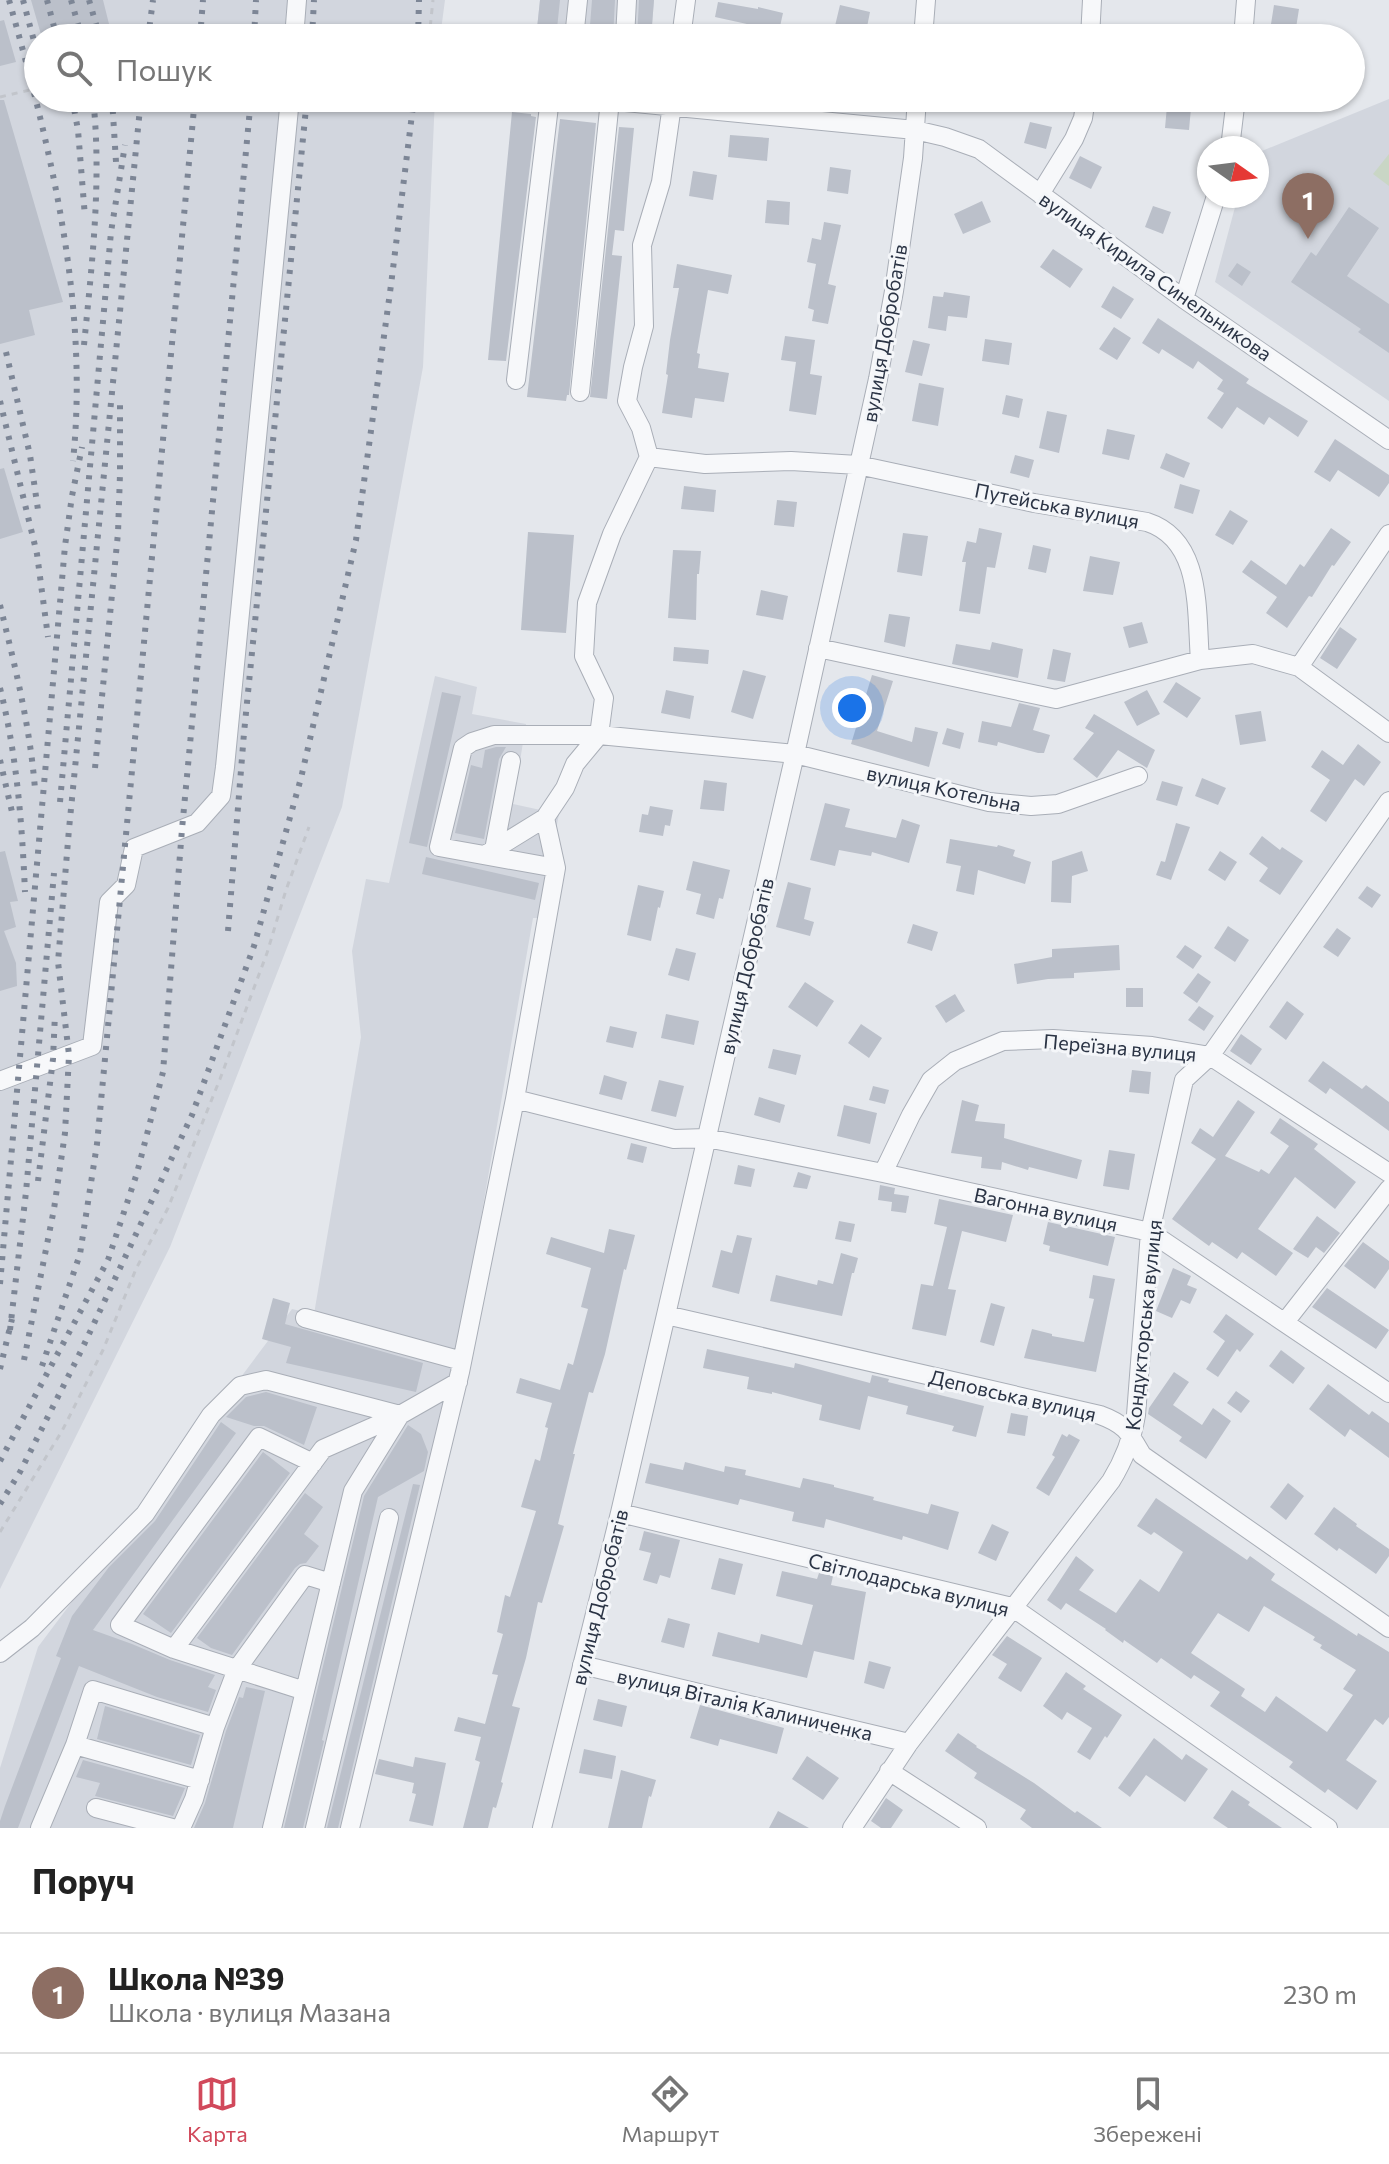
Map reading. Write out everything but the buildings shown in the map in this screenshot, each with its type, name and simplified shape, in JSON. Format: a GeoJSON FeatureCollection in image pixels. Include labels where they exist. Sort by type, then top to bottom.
{"type":"FeatureCollection","features":[{"type":"Feature","properties":{"kind":"street"},"geometry":{"type":"LineString","coordinates":[[295,24],[297,0]]}},
{"type":"Feature","properties":{"kind":"street"},"geometry":{"type":"LineString","coordinates":[[575,24],[578,0]]}},
{"type":"Feature","properties":{"kind":"street"},"geometry":{"type":"LineString","coordinates":[[626,24],[627,0]]}},
{"type":"Feature","properties":{"kind":"street"},"geometry":{"type":"LineString","coordinates":[[683,24],[686,0]]}},
{"type":"Feature","properties":{"kind":"street"},"geometry":{"type":"LineString","coordinates":[[924,24],[926,0]]}},
{"type":"Feature","properties":{"kind":"street"},"geometry":{"type":"LineString","coordinates":[[1091,24],[1092,0]]}},
{"type":"Feature","properties":{"kind":"street"},"geometry":{"type":"LineString","coordinates":[[1244,24],[1246,0]]}},
{"type":"Feature","properties":{"kind":"street"},"geometry":{"type":"LineString","coordinates":[[0,1081],[92,1046],[109,902],[126,885],[134,848],[197,823],[221,796],[289,112]]}},
{"type":"Feature","properties":{"kind":"street"},"geometry":{"type":"LineString","coordinates":[[516,380],[548,112]]}},
{"type":"Feature","properties":{"kind":"street"},"geometry":{"type":"LineString","coordinates":[[580,392],[615,112]]}},
{"type":"Feature","properties":{"kind":"street"},"geometry":{"type":"LineString","coordinates":[[490,852],[545,818],[565,788],[575,764],[599,735],[604,698],[584,656],[587,603],[612,534],[649,457],[641,428],[627,401],[644,326],[642,245],[661,182],[671,112]]}},
{"type":"Feature","properties":{"kind":"street","name":"вулиця Кирила Синельникова"},"geometry":{"type":"LineString","coordinates":[[759,112],[915,130],[979,149],[1184,299],[1389,440]]}},
{"type":"Feature","properties":{"kind":"street","name":"вулиця Добробатів"},"geometry":{"type":"LineString","coordinates":[[542,1828],[666,1315],[878,379],[894,291],[916,112]]}},
{"type":"Feature","properties":{"kind":"street"},"geometry":{"type":"LineString","coordinates":[[1040,194],[1074,139],[1084,112]]}},
{"type":"Feature","properties":{"kind":"street"},"geometry":{"type":"LineString","coordinates":[[1231,136],[1234,112]]}},
{"type":"Feature","properties":{"kind":"street"},"geometry":{"type":"LineString","coordinates":[[1184,299],[1212,208]]}},
{"type":"Feature","properties":{"kind":"street","name":"Путейська вулиця"},"geometry":{"type":"LineString","coordinates":[[649,457],[705,464],[791,461],[858,465],[1163,527],[1177,541],[1188,559],[1195,587],[1200,660]]}},
{"type":"Feature","properties":{"kind":"street"},"geometry":{"type":"LineString","coordinates":[[1299,667],[1389,534]]}},
{"type":"Feature","properties":{"kind":"street"},"geometry":{"type":"LineString","coordinates":[[818,648],[1056,699],[1200,660],[1253,654],[1299,667],[1389,733]]}},
{"type":"Feature","properties":{"kind":"street","name":"вулиця Котельна"},"geometry":{"type":"LineString","coordinates":[[490,852],[439,847],[463,748],[494,735],[599,735],[795,754],[989,802],[1031,806],[1058,804],[1138,776]]}},
{"type":"Feature","properties":{"kind":"street"},"geometry":{"type":"LineString","coordinates":[[490,852],[511,761]]}},
{"type":"Feature","properties":{"kind":"street","name":"Кондукторська вулиця"},"geometry":{"type":"LineString","coordinates":[[852,1828],[909,1743],[1111,1481],[1123,1461],[1132,1438],[1136,1415],[1150,1232],[1184,1080],[1210,1056],[1389,801]]}},
{"type":"Feature","properties":{"kind":"street"},"geometry":{"type":"LineString","coordinates":[[350,1828],[458,1382],[515,1099],[556,868],[545,818]]}},
{"type":"Feature","properties":{"kind":"street"},"geometry":{"type":"LineString","coordinates":[[490,852],[556,868]]}},
{"type":"Feature","properties":{"kind":"street","name":"Переїзна вулиця"},"geometry":{"type":"LineString","coordinates":[[883,1173],[931,1080],[955,1061],[1003,1041],[1053,1039],[1152,1046],[1210,1056],[1389,1173]]}},
{"type":"Feature","properties":{"kind":"street","name":"Вагонна вулиця"},"geometry":{"type":"LineString","coordinates":[[515,1099],[674,1139],[707,1138],[1150,1232],[1389,1393]]}},
{"type":"Feature","properties":{"kind":"street"},"geometry":{"type":"LineString","coordinates":[[1285,1322],[1389,1189]]}},
{"type":"Feature","properties":{"kind":"street","name":"Деповська вулиця"},"geometry":{"type":"LineString","coordinates":[[666,1315],[1100,1415],[1119,1422],[1142,1455],[1389,1628]]}},
{"type":"Feature","properties":{"kind":"street"},"geometry":{"type":"LineString","coordinates":[[305,1318],[462,1361]]}},
{"type":"Feature","properties":{"kind":"street"},"geometry":{"type":"LineString","coordinates":[[0,1653],[32,1628],[145,1514],[211,1415],[240,1386],[266,1380],[400,1415]]}},
{"type":"Feature","properties":{"kind":"street"},"geometry":{"type":"LineString","coordinates":[[174,1649],[323,1449],[400,1415],[458,1382]]}},
{"type":"Feature","properties":{"kind":"street"},"geometry":{"type":"LineString","coordinates":[[272,1828],[353,1491],[400,1415]]}},
{"type":"Feature","properties":{"kind":"street"},"geometry":{"type":"LineString","coordinates":[[305,1691],[174,1649],[120,1625],[259,1437],[313,1463]]}},
{"type":"Feature","properties":{"kind":"street","name":"Світлодарська вулиця"},"geometry":{"type":"LineString","coordinates":[[620,1513],[1012,1607],[1328,1828]]}},
{"type":"Feature","properties":{"kind":"street"},"geometry":{"type":"LineString","coordinates":[[315,1828],[389,1518]]}},
{"type":"Feature","properties":{"kind":"street"},"geometry":{"type":"LineString","coordinates":[[181,1828],[237,1669],[305,1575],[331,1583]]}},
{"type":"Feature","properties":{"kind":"street","name":"вулиця Віталія Калиниченка"},"geometry":{"type":"LineString","coordinates":[[582,1665],[909,1743]]}},
{"type":"Feature","properties":{"kind":"street"},"geometry":{"type":"LineString","coordinates":[[40,1828],[75,1745],[93,1690],[215,1727]]}},
{"type":"Feature","properties":{"kind":"street"},"geometry":{"type":"LineString","coordinates":[[75,1745],[200,1780]]}},
{"type":"Feature","properties":{"kind":"street"},"geometry":{"type":"LineString","coordinates":[[889,1771],[977,1828]]}},
{"type":"Feature","properties":{"kind":"street"},"geometry":{"type":"LineString","coordinates":[[96,1808],[172,1828]]}},
{"type":"Feature","properties":{"kind":"path"},"geometry":{"type":"LineString","coordinates":[[430,24],[433,0]]}},
{"type":"Feature","properties":{"kind":"path"},"geometry":{"type":"LineString","coordinates":[[0,97],[24,91]]}},
{"type":"Feature","properties":{"kind":"path"},"geometry":{"type":"LineString","coordinates":[[0,1532],[62,1431],[103,1350],[136,1269],[168,1208],[257,980],[309,827]]}},
{"type":"Feature","properties":{"kind":"shaded area"},"geometry":{"type":"Polygon","coordinates":[[[0,0],[445,0],[442,24],[24,24],[24,112],[434,112],[423,367],[342,807],[170,1247],[0,1589],[0,0]]]}},
{"type":"Feature","properties":{"kind":"shaded area"},"geometry":{"type":"Polygon","coordinates":[[[540,0],[654,0],[652,24],[537,24],[540,0]]]}},
{"type":"Feature","properties":{"kind":"shaded area"},"geometry":{"type":"Polygon","coordinates":[[[1389,99],[1389,401],[1215,282],[1235,208],[1269,208],[1269,148],[1357,112],[1365,112],[1365,109],[1389,99]]]}},
{"type":"Feature","properties":{"kind":"shaded area"},"geometry":{"type":"Polygon","coordinates":[[[435,676],[477,687],[472,714],[526,724],[513,804],[559,814],[539,918],[533,918],[458,1350],[356,1828],[0,1828],[0,1768],[38,1647],[292,1309],[314,1314],[361,1037],[352,951],[366,879],[389,883],[435,676]]]}},
{"type":"Feature","properties":{"kind":"green space"},"geometry":{"type":"Polygon","coordinates":[[[1389,154],[1389,186],[1373,174],[1389,154]]]}},
{"type":"Feature","properties":{"kind":"railway"},"geometry":{"type":"LineString","coordinates":[[9,0],[24,56]]}},
{"type":"Feature","properties":{"kind":"railway"},"geometry":{"type":"LineString","coordinates":[[23,0],[29,24]]}},
{"type":"Feature","properties":{"kind":"railway"},"geometry":{"type":"LineString","coordinates":[[47,0],[53,24]]}},
{"type":"Feature","properties":{"kind":"railway"},"geometry":{"type":"LineString","coordinates":[[71,0],[78,24]]}},
{"type":"Feature","properties":{"kind":"railway"},"geometry":{"type":"LineString","coordinates":[[89,0],[96,24]]}},
{"type":"Feature","properties":{"kind":"railway"},"geometry":{"type":"LineString","coordinates":[[150,24],[153,0]]}},
{"type":"Feature","properties":{"kind":"railway"},"geometry":{"type":"LineString","coordinates":[[201,24],[203,0]]}},
{"type":"Feature","properties":{"kind":"railway"},"geometry":{"type":"LineString","coordinates":[[255,24],[256,0]]}},
{"type":"Feature","properties":{"kind":"railway"},"geometry":{"type":"LineString","coordinates":[[313,24],[314,0]]}},
{"type":"Feature","properties":{"kind":"railway"},"geometry":{"type":"LineString","coordinates":[[418,24],[419,0]]}},
{"type":"Feature","properties":{"kind":"railway"},"geometry":{"type":"LineString","coordinates":[[39,112],[63,228],[71,285],[77,402],[73,461]]}},
{"type":"Feature","properties":{"kind":"railway"},"geometry":{"type":"LineString","coordinates":[[75,112],[85,217]]}},
{"type":"Feature","properties":{"kind":"railway"},"geometry":{"type":"LineString","coordinates":[[84,345],[96,191],[94,112]]}},
{"type":"Feature","properties":{"kind":"railway"},"geometry":{"type":"LineString","coordinates":[[113,112],[116,162]]}},
{"type":"Feature","properties":{"kind":"railway"},"geometry":{"type":"LineString","coordinates":[[24,1360],[54,1209],[65,1133],[69,1055],[58,962],[140,112]]}},
{"type":"Feature","properties":{"kind":"railway"},"geometry":{"type":"LineString","coordinates":[[42,1366],[80,1254],[97,1144],[194,112]]}},
{"type":"Feature","properties":{"kind":"railway"},"geometry":{"type":"LineString","coordinates":[[0,1461],[108,1260],[137,1173],[163,1072],[182,829],[250,112]]}},
{"type":"Feature","properties":{"kind":"railway"},"geometry":{"type":"LineString","coordinates":[[228,931],[244,733],[306,112]]}},
{"type":"Feature","properties":{"kind":"railway"},"geometry":{"type":"LineString","coordinates":[[0,1504],[20,1472],[81,1351],[192,1115],[254,946],[301,778],[356,540],[412,112]]}},
{"type":"Feature","properties":{"kind":"railway"},"geometry":{"type":"LineString","coordinates":[[60,802],[111,232],[125,145]]}},
{"type":"Feature","properties":{"kind":"railway"},"geometry":{"type":"LineString","coordinates":[[6,352],[30,455],[38,510]]}},
{"type":"Feature","properties":{"kind":"railway"},"geometry":{"type":"LineString","coordinates":[[0,401],[37,554],[48,637]]}},
{"type":"Feature","properties":{"kind":"railway"},"geometry":{"type":"LineString","coordinates":[[95,768],[118,533],[120,405]]}},
{"type":"Feature","properties":{"kind":"railway"},"geometry":{"type":"LineString","coordinates":[[0,1284],[65,546],[82,447]]}},
{"type":"Feature","properties":{"kind":"railway"},"geometry":{"type":"LineString","coordinates":[[0,605],[26,719],[35,789]]}},
{"type":"Feature","properties":{"kind":"railway"},"geometry":{"type":"LineString","coordinates":[[0,688],[18,790],[25,892]]}},
{"type":"Feature","properties":{"kind":"railway"},"geometry":{"type":"LineString","coordinates":[[0,760],[12,812]]}},
{"type":"Feature","properties":{"kind":"railway"},"geometry":{"type":"LineString","coordinates":[[10,1330],[26,1192],[54,873]]}},
{"type":"Feature","properties":{"kind":"railway"},"geometry":{"type":"LineString","coordinates":[[38,1181],[53,1059],[55,1014]]}},
{"type":"Feature","properties":{"kind":"railway"},"geometry":{"type":"LineString","coordinates":[[0,1369],[12,1319]]}},
{"type":"Feature","properties":{"kind":"place","name":"Школа №39"},"geometry":{"type":"Point","coordinates":[1308,239]}}]}
